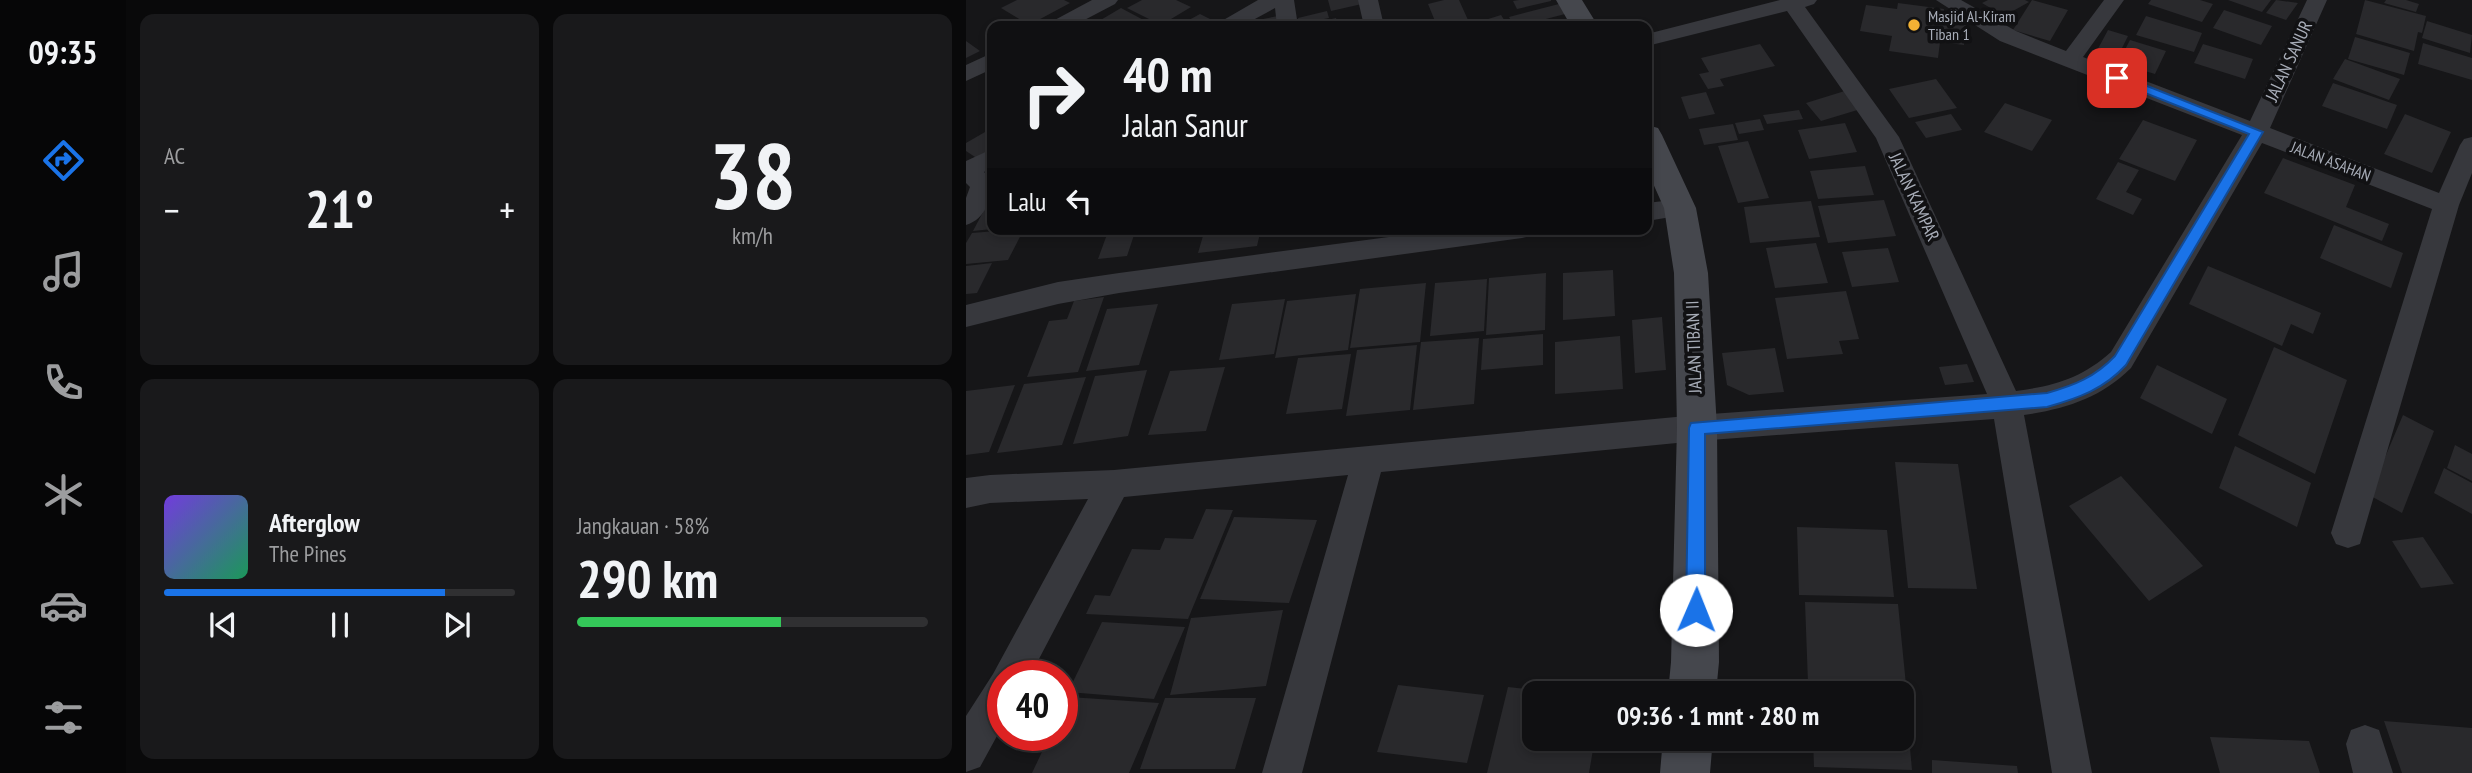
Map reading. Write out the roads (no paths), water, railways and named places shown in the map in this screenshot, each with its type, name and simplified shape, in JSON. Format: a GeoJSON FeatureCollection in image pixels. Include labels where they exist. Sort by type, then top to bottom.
{"type":"FeatureCollection","features":[{"type":"Feature","properties":{"kind":"street"},"geometry":{"type":"LineString","coordinates":[[1068,21],[1108,0]]}},
{"type":"Feature","properties":{"kind":"street"},"geometry":{"type":"LineString","coordinates":[[1236,21],[1273,0]]}},
{"type":"Feature","properties":{"kind":"street"},"geometry":{"type":"LineString","coordinates":[[1284,0],[1286,21]]}},
{"type":"Feature","properties":{"kind":"street"},"geometry":{"type":"LineString","coordinates":[[1368,0],[1373,21]]}},
{"type":"Feature","properties":{"kind":"street"},"geometry":{"type":"LineString","coordinates":[[1569,0],[1581,21]]}},
{"type":"Feature","properties":{"kind":"street","name":"JALAN ASAHAN"},"geometry":{"type":"LineString","coordinates":[[1946,0],[2008,36],[2446,205]]}},
{"type":"Feature","properties":{"kind":"street"},"geometry":{"type":"LineString","coordinates":[[2070,60],[2114,0]]}},
{"type":"Feature","properties":{"kind":"street","name":"JALAN SANUR"},"geometry":{"type":"LineString","coordinates":[[966,493],[990,489],[1114,484],[1697,428],[2007,405],[2047,400],[2081,390],[2106,376],[2121,360],[2256,132],[2317,0]]}},
{"type":"Feature","properties":{"kind":"street"},"geometry":{"type":"LineString","coordinates":[[1652,39],[1797,1]]}},
{"type":"Feature","properties":{"kind":"street","name":"JALAN KAMPAR"},"geometry":{"type":"LineString","coordinates":[[1797,1],[1886,137],[2007,405],[2072,773]]}},
{"type":"Feature","properties":{"kind":"street"},"geometry":{"type":"LineString","coordinates":[[966,74],[987,63]]}},
{"type":"Feature","properties":{"kind":"street"},"geometry":{"type":"LineString","coordinates":[[2348,533],[2446,205],[2472,145]]}},
{"type":"Feature","properties":{"kind":"street","name":"JALAN TIBAN II"},"geometry":{"type":"LineString","coordinates":[[1652,158],[1663,210],[1691,273],[1697,428],[1693,681]]}},
{"type":"Feature","properties":{"kind":"street"},"geometry":{"type":"LineString","coordinates":[[966,216],[980,197],[977,177]]}},
{"type":"Feature","properties":{"kind":"street"},"geometry":{"type":"LineString","coordinates":[[966,316],[1058,293],[1424,236]]}},
{"type":"Feature","properties":{"kind":"street"},"geometry":{"type":"LineString","coordinates":[[1282,773],[1370,458]]}},
{"type":"Feature","properties":{"kind":"street"},"geometry":{"type":"LineString","coordinates":[[1019,660],[1114,484]]}},
{"type":"Feature","properties":{"kind":"street"},"geometry":{"type":"LineString","coordinates":[[966,753],[987,716]]}},
{"type":"Feature","properties":{"kind":"street"},"geometry":{"type":"LineString","coordinates":[[1685,773],[1687,751]]}},
{"type":"Feature","properties":{"kind":"place","name":"Masjid Al-Kiram Tiban 1"},"geometry":{"type":"Point","coordinates":[1914,25]}}]}
